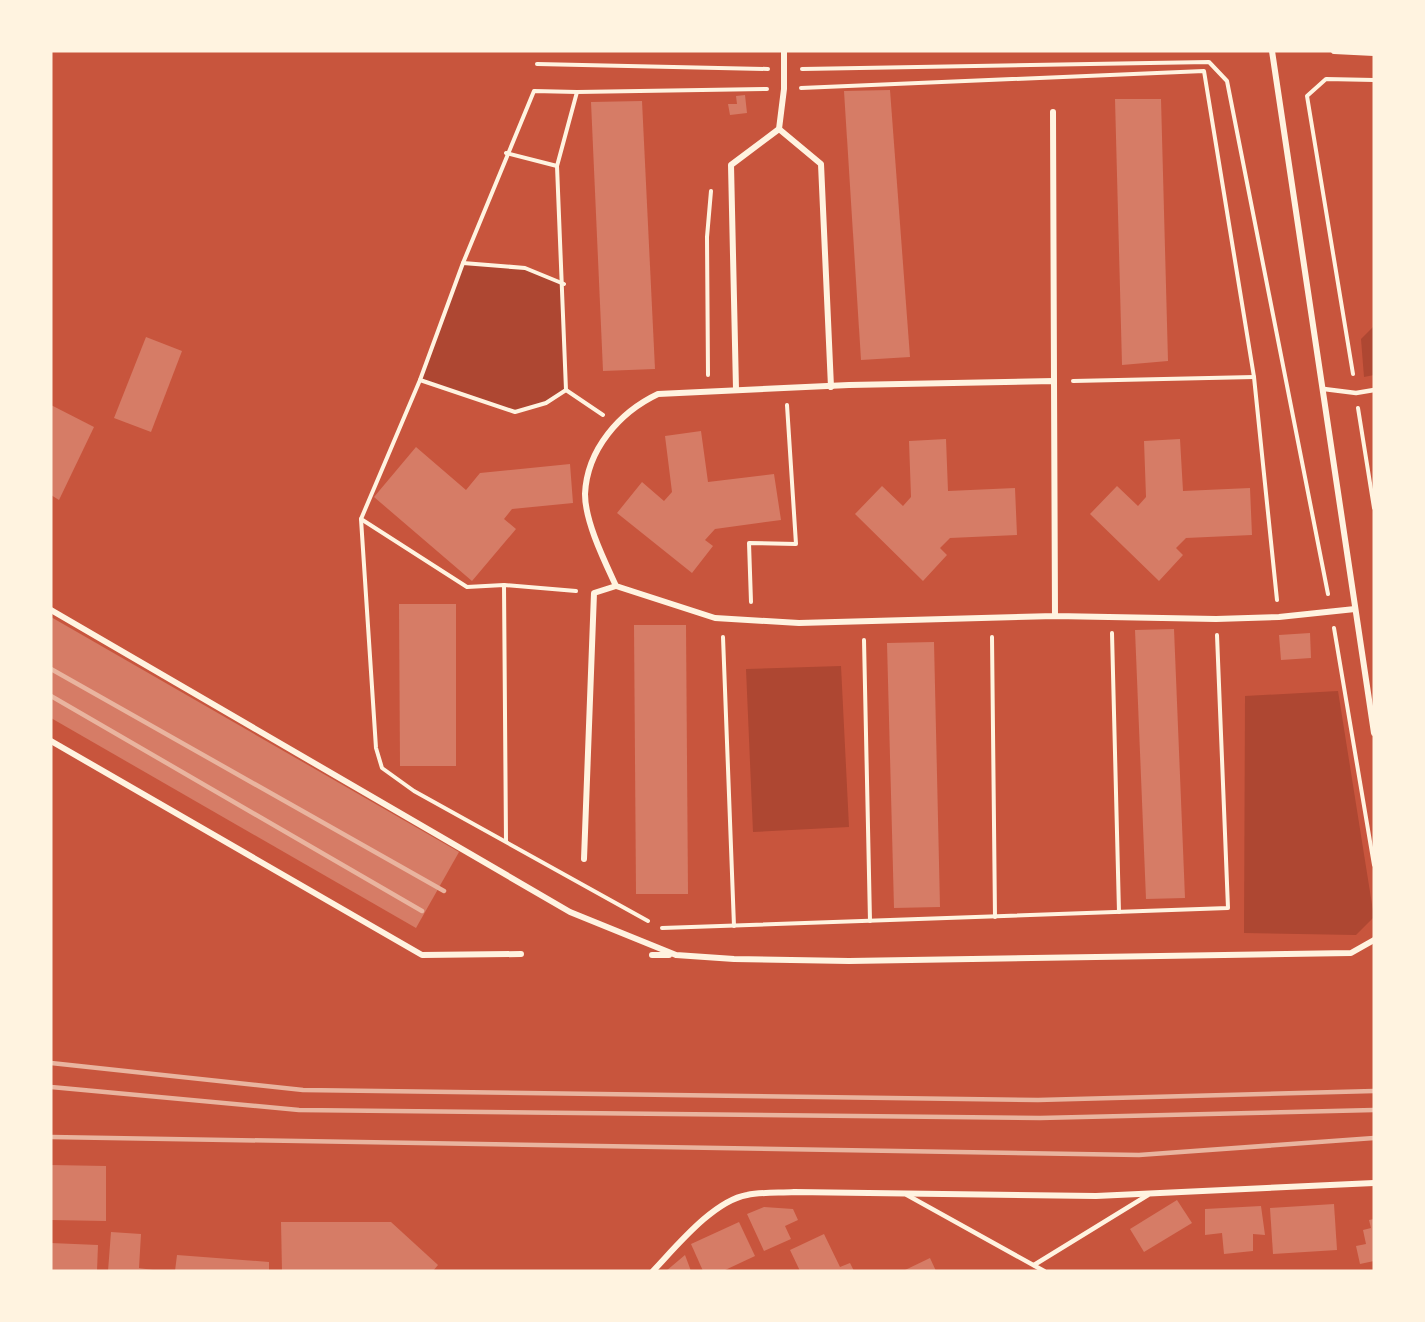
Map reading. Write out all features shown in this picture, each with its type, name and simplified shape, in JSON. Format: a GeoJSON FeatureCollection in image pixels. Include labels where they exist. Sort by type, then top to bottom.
{"type":"FeatureCollection","features":[{"type":"Feature","properties":{"kind":"street"},"geometry":{"type":"LineString","coordinates":[[736,389],[731,165],[779,129],[784,89],[784,51]]}},
{"type":"Feature","properties":{"kind":"street"},"geometry":{"type":"LineString","coordinates":[[1272,51],[1374,733]]}},
{"type":"Feature","properties":{"kind":"street"},"geometry":{"type":"LineString","coordinates":[[1334,51],[1374,53]]}},
{"type":"Feature","properties":{"kind":"street"},"geometry":{"type":"LineString","coordinates":[[1053,112],[1055,616]]}},
{"type":"Feature","properties":{"kind":"street"},"geometry":{"type":"LineString","coordinates":[[779,129],[821,164],[831,387]]}},
{"type":"Feature","properties":{"kind":"street"},"geometry":{"type":"LineString","coordinates":[[616,586],[597,545],[585,495],[594,454],[616,423],[638,403],[658,394],[736,389],[1054,381]]}},
{"type":"Feature","properties":{"kind":"street"},"geometry":{"type":"LineString","coordinates":[[584,860],[594,593],[616,586],[673,606],[723,618],[751,620],[863,621],[1055,616],[1216,620],[1332,613],[1355,609]]}},
{"type":"Feature","properties":{"kind":"street"},"geometry":{"type":"LineString","coordinates":[[51,610],[570,912],[676,955]]}},
{"type":"Feature","properties":{"kind":"street"},"geometry":{"type":"LineString","coordinates":[[51,741],[422,955],[521,954]]}},
{"type":"Feature","properties":{"kind":"street"},"geometry":{"type":"LineString","coordinates":[[652,955],[849,961],[1351,953],[1374,940]]}},
{"type":"Feature","properties":{"kind":"street"},"geometry":{"type":"LineString","coordinates":[[653,1271],[695,1227],[725,1204],[746,1195],[794,1192],[908,1195],[1150,1193],[1374,1183]]}},
{"type":"Feature","properties":{"kind":"lane"},"geometry":{"type":"LineString","coordinates":[[1324,389],[1356,393],[1374,390]]}},
{"type":"Feature","properties":{"kind":"lane"},"geometry":{"type":"LineString","coordinates":[[1034,1265],[1150,1193]]}},
{"type":"Feature","properties":{"kind":"lane"},"geometry":{"type":"LineString","coordinates":[[908,1195],[1044,1271]]}},
{"type":"Feature","properties":{"kind":"path"},"geometry":{"type":"LineString","coordinates":[[537,64],[784,69],[1209,62],[1227,81],[1332,613],[1374,866]]}},
{"type":"Feature","properties":{"kind":"path"},"geometry":{"type":"LineString","coordinates":[[650,922],[414,791],[382,768],[376,748],[361,519],[420,380],[506,153],[534,91],[784,89],[1204,71],[1254,377],[1279,617]]}},
{"type":"Feature","properties":{"kind":"path"},"geometry":{"type":"LineString","coordinates":[[1374,80],[1326,79],[1307,96],[1374,508]]}},
{"type":"Feature","properties":{"kind":"path"},"geometry":{"type":"LineString","coordinates":[[566,390],[564,284],[557,166],[577,92]]}},
{"type":"Feature","properties":{"kind":"path"},"geometry":{"type":"LineString","coordinates":[[506,153],[557,166]]}},
{"type":"Feature","properties":{"kind":"path"},"geometry":{"type":"LineString","coordinates":[[463,263],[525,268],[564,284]]}},
{"type":"Feature","properties":{"kind":"path"},"geometry":{"type":"LineString","coordinates":[[1054,381],[1254,377]]}},
{"type":"Feature","properties":{"kind":"path"},"geometry":{"type":"LineString","coordinates":[[420,380],[515,412],[546,403],[566,390]]}},
{"type":"Feature","properties":{"kind":"path"},"geometry":{"type":"LineString","coordinates":[[751,620],[749,543],[796,544],[786,388]]}},
{"type":"Feature","properties":{"kind":"path"},"geometry":{"type":"LineString","coordinates":[[566,390],[616,423]]}},
{"type":"Feature","properties":{"kind":"path"},"geometry":{"type":"LineString","coordinates":[[361,519],[467,587],[504,585],[594,593]]}},
{"type":"Feature","properties":{"kind":"path"},"geometry":{"type":"LineString","coordinates":[[504,585],[506,841]]}},
{"type":"Feature","properties":{"kind":"path"},"geometry":{"type":"LineString","coordinates":[[723,618],[734,926]]}},
{"type":"Feature","properties":{"kind":"path"},"geometry":{"type":"LineString","coordinates":[[992,618],[995,917]]}},
{"type":"Feature","properties":{"kind":"path"},"geometry":{"type":"LineString","coordinates":[[1112,618],[1119,912]]}},
{"type":"Feature","properties":{"kind":"path"},"geometry":{"type":"LineString","coordinates":[[660,928],[1228,908],[1216,620]]}},
{"type":"Feature","properties":{"kind":"path"},"geometry":{"type":"LineString","coordinates":[[863,621],[870,921]]}},
{"type":"Feature","properties":{"kind":"shaded area"},"geometry":{"type":"Polygon","coordinates":[[[463,263],[525,268],[564,284],[566,390],[547,403],[515,412],[420,380],[463,263]]]}},
{"type":"Feature","properties":{"kind":"shaded area"},"geometry":{"type":"Polygon","coordinates":[[[1374,326],[1374,375],[1364,377],[1361,339],[1374,326]]]}},
{"type":"Feature","properties":{"kind":"shaded area"},"geometry":{"type":"Polygon","coordinates":[[[841,666],[849,827],[753,832],[746,669],[841,666]]]}},
{"type":"Feature","properties":{"kind":"shaded area"},"geometry":{"type":"Polygon","coordinates":[[[1338,691],[1374,917],[1356,935],[1244,933],[1245,696],[1338,691]]]}},
{"type":"Feature","properties":{"kind":"building"},"geometry":{"type":"Polygon","coordinates":[[[890,90],[910,357],[861,360],[844,91],[890,90]]]}},
{"type":"Feature","properties":{"kind":"building"},"geometry":{"type":"Polygon","coordinates":[[[745,95],[747,113],[730,115],[728,104],[737,104],[736,96],[745,95]]]}},
{"type":"Feature","properties":{"kind":"building"},"geometry":{"type":"Polygon","coordinates":[[[1115,99],[1161,99],[1168,361],[1122,365],[1115,99]]]}},
{"type":"Feature","properties":{"kind":"building"},"geometry":{"type":"Polygon","coordinates":[[[642,101],[655,369],[603,371],[591,102],[642,101]]]}},
{"type":"Feature","properties":{"kind":"building"},"geometry":{"type":"Polygon","coordinates":[[[146,337],[182,351],[151,432],[114,418],[146,337]]]}},
{"type":"Feature","properties":{"kind":"building"},"geometry":{"type":"Polygon","coordinates":[[[51,405],[94,427],[59,500],[51,495],[51,405]]]}},
{"type":"Feature","properties":{"kind":"building"},"geometry":{"type":"Polygon","coordinates":[[[701,431],[708,482],[774,474],[781,520],[715,529],[705,540],[713,546],[692,573],[617,513],[642,482],[664,501],[672,492],[665,436],[701,431]]]}},
{"type":"Feature","properties":{"kind":"building"},"geometry":{"type":"Polygon","coordinates":[[[946,439],[948,491],[1015,488],[1017,535],[950,538],[940,548],[947,555],[923,581],[855,514],[882,486],[903,506],[911,497],[909,441],[946,439]]]}},
{"type":"Feature","properties":{"kind":"building"},"geometry":{"type":"Polygon","coordinates":[[[1180,439],[1183,491],[1250,488],[1252,535],[1186,538],[1176,548],[1183,555],[1159,581],[1090,514],[1117,486],[1138,506],[1146,497],[1144,441],[1180,439]]]}},
{"type":"Feature","properties":{"kind":"building"},"geometry":{"type":"Polygon","coordinates":[[[416,447],[466,490],[480,473],[570,464],[573,503],[512,509],[504,519],[516,529],[472,581],[374,497],[416,447]]]}},
{"type":"Feature","properties":{"kind":"building"},"geometry":{"type":"Polygon","coordinates":[[[399,604],[456,604],[456,766],[400,766],[399,604]]]}},
{"type":"Feature","properties":{"kind":"building"},"geometry":{"type":"Polygon","coordinates":[[[51,617],[459,852],[416,928],[51,718],[51,617]]]}},
{"type":"Feature","properties":{"kind":"building"},"geometry":{"type":"Polygon","coordinates":[[[634,625],[686,625],[688,894],[636,894],[634,625]]]}},
{"type":"Feature","properties":{"kind":"building"},"geometry":{"type":"Polygon","coordinates":[[[1174,629],[1185,898],[1146,899],[1135,630],[1174,629]]]}},
{"type":"Feature","properties":{"kind":"building"},"geometry":{"type":"Polygon","coordinates":[[[1310,633],[1311,658],[1281,660],[1279,635],[1310,633]]]}},
{"type":"Feature","properties":{"kind":"building"},"geometry":{"type":"Polygon","coordinates":[[[934,642],[940,907],[894,908],[887,643],[934,642]]]}},
{"type":"Feature","properties":{"kind":"building"},"geometry":{"type":"Polygon","coordinates":[[[51,1165],[106,1166],[106,1221],[51,1220],[51,1165]]]}},
{"type":"Feature","properties":{"kind":"building"},"geometry":{"type":"Polygon","coordinates":[[[1177,1200],[1192,1223],[1144,1252],[1130,1229],[1177,1200]]]}},
{"type":"Feature","properties":{"kind":"building"},"geometry":{"type":"Polygon","coordinates":[[[1334,1204],[1337,1250],[1273,1254],[1270,1208],[1334,1204]]]}},
{"type":"Feature","properties":{"kind":"building"},"geometry":{"type":"Polygon","coordinates":[[[1261,1206],[1265,1235],[1253,1234],[1253,1251],[1224,1254],[1222,1233],[1205,1235],[1205,1209],[1261,1206]]]}},
{"type":"Feature","properties":{"kind":"building"},"geometry":{"type":"Polygon","coordinates":[[[764,1207],[793,1209],[798,1220],[785,1226],[791,1239],[764,1251],[747,1214],[764,1207]]]}},
{"type":"Feature","properties":{"kind":"building"},"geometry":{"type":"Polygon","coordinates":[[[1374,1219],[1374,1261],[1360,1264],[1356,1246],[1366,1244],[1363,1230],[1371,1228],[1369,1220],[1374,1219]]]}},
{"type":"Feature","properties":{"kind":"building"},"geometry":{"type":"Polygon","coordinates":[[[281,1222],[391,1222],[438,1265],[433,1271],[282,1271],[281,1222]]]}},
{"type":"Feature","properties":{"kind":"building"},"geometry":{"type":"Polygon","coordinates":[[[739,1222],[755,1256],[723,1271],[703,1271],[691,1244],[739,1222]]]}},
{"type":"Feature","properties":{"kind":"building"},"geometry":{"type":"Polygon","coordinates":[[[111,1232],[141,1234],[139,1268],[160,1271],[108,1271],[111,1232]]]}},
{"type":"Feature","properties":{"kind":"building"},"geometry":{"type":"Polygon","coordinates":[[[824,1234],[840,1267],[850,1263],[854,1271],[800,1271],[790,1250],[824,1234]]]}},
{"type":"Feature","properties":{"kind":"building"},"geometry":{"type":"Polygon","coordinates":[[[51,1243],[98,1245],[97,1271],[51,1271],[51,1243]]]}},
{"type":"Feature","properties":{"kind":"building"},"geometry":{"type":"Polygon","coordinates":[[[177,1255],[269,1262],[269,1271],[175,1271],[177,1255]]]}},
{"type":"Feature","properties":{"kind":"building"},"geometry":{"type":"Polygon","coordinates":[[[685,1255],[691,1271],[666,1271],[685,1255]]]}},
{"type":"Feature","properties":{"kind":"building"},"geometry":{"type":"Polygon","coordinates":[[[930,1258],[936,1271],[903,1271],[930,1258]]]}},
{"type":"Feature","properties":{"kind":"railway"},"geometry":{"type":"LineString","coordinates":[[51,669],[444,891]]}},
{"type":"Feature","properties":{"kind":"railway"},"geometry":{"type":"LineString","coordinates":[[51,696],[422,911]]}},
{"type":"Feature","properties":{"kind":"railway"},"geometry":{"type":"LineString","coordinates":[[51,1063],[303,1090],[1038,1100],[1374,1091]]}},
{"type":"Feature","properties":{"kind":"railway"},"geometry":{"type":"LineString","coordinates":[[51,1087],[299,1110],[1040,1118],[1374,1110]]}},
{"type":"Feature","properties":{"kind":"railway"},"geometry":{"type":"LineString","coordinates":[[51,1137],[1139,1155],[1374,1138]]}}]}
